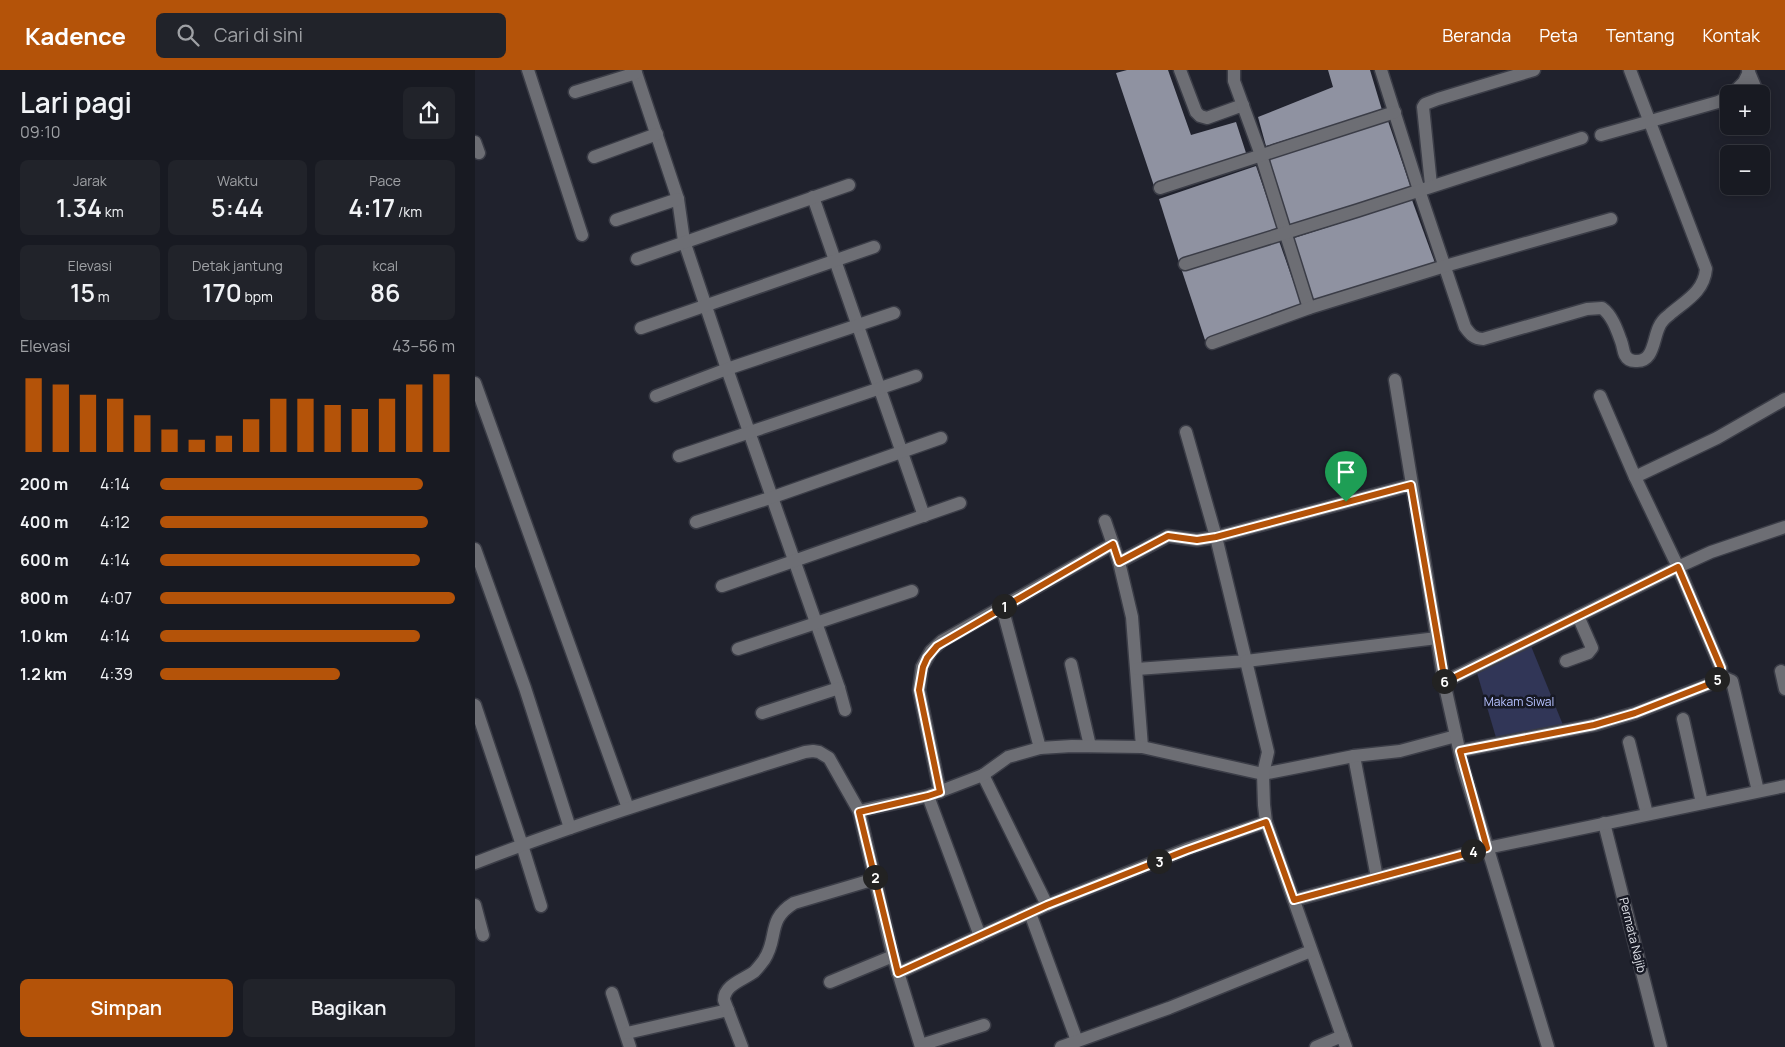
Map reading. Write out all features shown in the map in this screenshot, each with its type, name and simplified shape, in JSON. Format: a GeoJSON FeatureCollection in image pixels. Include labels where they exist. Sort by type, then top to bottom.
{"type":"FeatureCollection","features":[{"type":"Feature","properties":{"kind":"street"},"geometry":{"type":"LineString","coordinates":[[528,70],[582,235]]}},
{"type":"Feature","properties":{"kind":"street"},"geometry":{"type":"LineString","coordinates":[[1180,70],[1196,112],[1200,116],[1207,118],[1243,105]]}},
{"type":"Feature","properties":{"kind":"street"},"geometry":{"type":"LineString","coordinates":[[1234,70],[1234,81],[1261,155],[1309,308]]}},
{"type":"Feature","properties":{"kind":"street"},"geometry":{"type":"LineString","coordinates":[[1431,186],[1423,107],[1425,104],[1535,70]]}},
{"type":"Feature","properties":{"kind":"street"},"geometry":{"type":"LineString","coordinates":[[1384,73],[1419,190],[1465,327],[1469,333],[1479,339],[1596,308],[1606,311],[1621,341],[1624,354],[1628,359],[1635,361],[1643,360],[1649,356],[1659,326],[1701,287],[1705,275],[1704,263],[1630,70]]}},
{"type":"Feature","properties":{"kind":"street"},"geometry":{"type":"LineString","coordinates":[[575,92],[635,71],[678,199],[685,241],[727,369],[751,432],[845,710]]}},
{"type":"Feature","properties":{"kind":"street"},"geometry":{"type":"LineString","coordinates":[[1741,85],[1749,71]]}},
{"type":"Feature","properties":{"kind":"street"},"geometry":{"type":"LineString","coordinates":[[1749,71],[1754,85]]}},
{"type":"Feature","properties":{"kind":"street"},"geometry":{"type":"LineString","coordinates":[[1601,135],[1720,101]]}},
{"type":"Feature","properties":{"kind":"street"},"geometry":{"type":"LineString","coordinates":[[1160,188],[1395,112]]}},
{"type":"Feature","properties":{"kind":"street"},"geometry":{"type":"LineString","coordinates":[[594,156],[657,134]]}},
{"type":"Feature","properties":{"kind":"street"},"geometry":{"type":"LineString","coordinates":[[1185,264],[1582,138]]}},
{"type":"Feature","properties":{"kind":"street"},"geometry":{"type":"LineString","coordinates":[[637,259],[849,185]]}},
{"type":"Feature","properties":{"kind":"street"},"geometry":{"type":"LineString","coordinates":[[813,197],[924,516]]}},
{"type":"Feature","properties":{"kind":"street"},"geometry":{"type":"LineString","coordinates":[[616,220],[678,199]]}},
{"type":"Feature","properties":{"kind":"street"},"geometry":{"type":"LineString","coordinates":[[1212,343],[1309,308],[1445,266],[1611,219]]}},
{"type":"Feature","properties":{"kind":"street"},"geometry":{"type":"LineString","coordinates":[[641,328],[874,247]]}},
{"type":"Feature","properties":{"kind":"street"},"geometry":{"type":"LineString","coordinates":[[656,396],[727,369],[894,313]]}},
{"type":"Feature","properties":{"kind":"street"},"geometry":{"type":"LineString","coordinates":[[679,456],[916,376]]}},
{"type":"Feature","properties":{"kind":"street"},"geometry":{"type":"LineString","coordinates":[[1395,380],[1437,638],[1456,736],[1487,848],[1548,1047]]}},
{"type":"Feature","properties":{"kind":"street"},"geometry":{"type":"LineString","coordinates":[[475,383],[629,808]]}},
{"type":"Feature","properties":{"kind":"street"},"geometry":{"type":"LineString","coordinates":[[1460,751],[1585,727],[1635,713],[1712,683],[1720,676],[1721,668],[1678,567],[1635,477],[1600,396]]}},
{"type":"Feature","properties":{"kind":"street"},"geometry":{"type":"LineString","coordinates":[[1635,477],[1717,438],[1785,399]]}},
{"type":"Feature","properties":{"kind":"street"},"geometry":{"type":"LineString","coordinates":[[1186,432],[1216,537],[1268,752],[1263,774],[1266,822],[1344,1042],[1316,1047]]}},
{"type":"Feature","properties":{"kind":"street"},"geometry":{"type":"LineString","coordinates":[[696,522],[941,438]]}},
{"type":"Feature","properties":{"kind":"street"},"geometry":{"type":"LineString","coordinates":[[1119,562],[1168,536],[1197,540],[1216,537],[1411,485]]}},
{"type":"Feature","properties":{"kind":"street"},"geometry":{"type":"LineString","coordinates":[[722,586],[960,502]]}},
{"type":"Feature","properties":{"kind":"street"},"geometry":{"type":"LineString","coordinates":[[1105,521],[1119,562],[1132,616],[1142,747]]}},
{"type":"Feature","properties":{"kind":"street"},"geometry":{"type":"LineString","coordinates":[[1445,682],[1678,567],[1711,552],[1785,527]]}},
{"type":"Feature","properties":{"kind":"street"},"geometry":{"type":"LineString","coordinates":[[980,936],[934,794],[919,690],[923,667],[927,658],[937,646],[1113,544]]}},
{"type":"Feature","properties":{"kind":"street"},"geometry":{"type":"LineString","coordinates":[[475,549],[525,688],[569,828]]}},
{"type":"Feature","properties":{"kind":"street"},"geometry":{"type":"LineString","coordinates":[[738,649],[912,591]]}},
{"type":"Feature","properties":{"kind":"street"},"geometry":{"type":"LineString","coordinates":[[1002,607],[1040,748]]}},
{"type":"Feature","properties":{"kind":"street"},"geometry":{"type":"LineString","coordinates":[[1566,661],[1588,652],[1592,648],[1579,616]]}},
{"type":"Feature","properties":{"kind":"street"},"geometry":{"type":"LineString","coordinates":[[1137,669],[1247,662],[1437,638]]}},
{"type":"Feature","properties":{"kind":"street"},"geometry":{"type":"LineString","coordinates":[[1071,664],[1090,746]]}},
{"type":"Feature","properties":{"kind":"street"},"geometry":{"type":"LineString","coordinates":[[1781,671],[1785,689]]}},
{"type":"Feature","properties":{"kind":"street"},"geometry":{"type":"LineString","coordinates":[[1720,676],[1732,681],[1758,791]]}},
{"type":"Feature","properties":{"kind":"street"},"geometry":{"type":"LineString","coordinates":[[761,713],[839,688]]}},
{"type":"Feature","properties":{"kind":"street"},"geometry":{"type":"LineString","coordinates":[[475,705],[480,736],[522,845],[541,906]]}},
{"type":"Feature","properties":{"kind":"street"},"geometry":{"type":"LineString","coordinates":[[1683,719],[1702,803]]}},
{"type":"Feature","properties":{"kind":"street"},"geometry":{"type":"LineString","coordinates":[[857,808],[934,794],[983,775],[1008,757],[1040,748],[1090,746],[1142,747],[1263,774],[1354,756],[1399,751],[1456,736]]}},
{"type":"Feature","properties":{"kind":"street"},"geometry":{"type":"LineString","coordinates":[[1629,742],[1647,814]]}},
{"type":"Feature","properties":{"kind":"street"},"geometry":{"type":"LineString","coordinates":[[475,863],[569,828],[813,750],[825,754],[829,758],[857,808],[893,956],[921,1046],[984,1025]]}},
{"type":"Feature","properties":{"kind":"street"},"geometry":{"type":"LineString","coordinates":[[1354,756],[1377,878]]}},
{"type":"Feature","properties":{"kind":"street"},"geometry":{"type":"LineString","coordinates":[[983,775],[1047,905]]}},
{"type":"Feature","properties":{"kind":"street"},"geometry":{"type":"LineString","coordinates":[[1294,900],[1487,848],[1785,786]]}},
{"type":"Feature","properties":{"kind":"street"},"geometry":{"type":"LineString","coordinates":[[898,973],[1047,905],[1187,850],[1266,822]]}},
{"type":"Feature","properties":{"kind":"street","name":"Permata Najib"},"geometry":{"type":"LineString","coordinates":[[1604,823],[1661,1047]]}},
{"type":"Feature","properties":{"kind":"street"},"geometry":{"type":"LineString","coordinates":[[742,1047],[724,1000],[725,993],[731,986],[755,970],[765,958],[771,945],[774,926],[784,909],[794,903],[875,879]]}},
{"type":"Feature","properties":{"kind":"street"},"geometry":{"type":"LineString","coordinates":[[475,905],[483,934]]}},
{"type":"Feature","properties":{"kind":"street"},"geometry":{"type":"LineString","coordinates":[[1030,913],[1077,1041]]}},
{"type":"Feature","properties":{"kind":"street"},"geometry":{"type":"LineString","coordinates":[[1061,1047],[1169,1008],[1311,951]]}},
{"type":"Feature","properties":{"kind":"street"},"geometry":{"type":"LineString","coordinates":[[830,982],[893,956]]}},
{"type":"Feature","properties":{"kind":"street"},"geometry":{"type":"LineString","coordinates":[[612,993],[630,1047]]}},
{"type":"Feature","properties":{"kind":"street"},"geometry":{"type":"LineString","coordinates":[[627,1034],[728,1010]]}},
{"type":"Feature","properties":{"kind":"green space","name":"Makam Siwal"},"geometry":{"type":"Polygon","coordinates":[[[1531,646],[1563,725],[1497,741],[1477,673],[1531,646]]]}},
{"type":"Feature","properties":{"kind":"building"},"geometry":{"type":"Polygon","coordinates":[[[1127,70],[1168,70],[1191,135],[1236,122],[1247,156],[1154,186],[1116,73],[1127,70]]]}},
{"type":"Feature","properties":{"kind":"building"},"geometry":{"type":"Polygon","coordinates":[[[1328,70],[1370,70],[1382,110],[1266,146],[1258,117],[1333,87],[1328,70]]]}},
{"type":"Feature","properties":{"kind":"building"},"geometry":{"type":"Polygon","coordinates":[[[1388,121],[1411,188],[1289,225],[1269,159],[1388,121]]]}},
{"type":"Feature","properties":{"kind":"building"},"geometry":{"type":"Polygon","coordinates":[[[1256,166],[1278,230],[1179,262],[1159,199],[1256,166]]]}},
{"type":"Feature","properties":{"kind":"building"},"geometry":{"type":"Polygon","coordinates":[[[1412,200],[1435,263],[1313,303],[1294,238],[1412,200]]]}},
{"type":"Feature","properties":{"kind":"building"},"geometry":{"type":"Polygon","coordinates":[[[1279,241],[1302,306],[1205,340],[1182,271],[1279,241]]]}},
{"type":"Feature","properties":{"kind":"route"},"geometry":{"type":"LineString","coordinates":[[1411,485],[1445,682],[1678,567],[1721,668],[1720,676],[1712,683],[1635,713],[1594,725],[1460,751],[1487,848],[1294,900],[1266,822],[1187,850],[1047,905],[898,973],[859,812],[940,792],[919,690],[923,667],[931,651],[942,642],[1113,544],[1119,562],[1168,536],[1190,540],[1204,540],[1346,502],[1411,485]]}}]}
